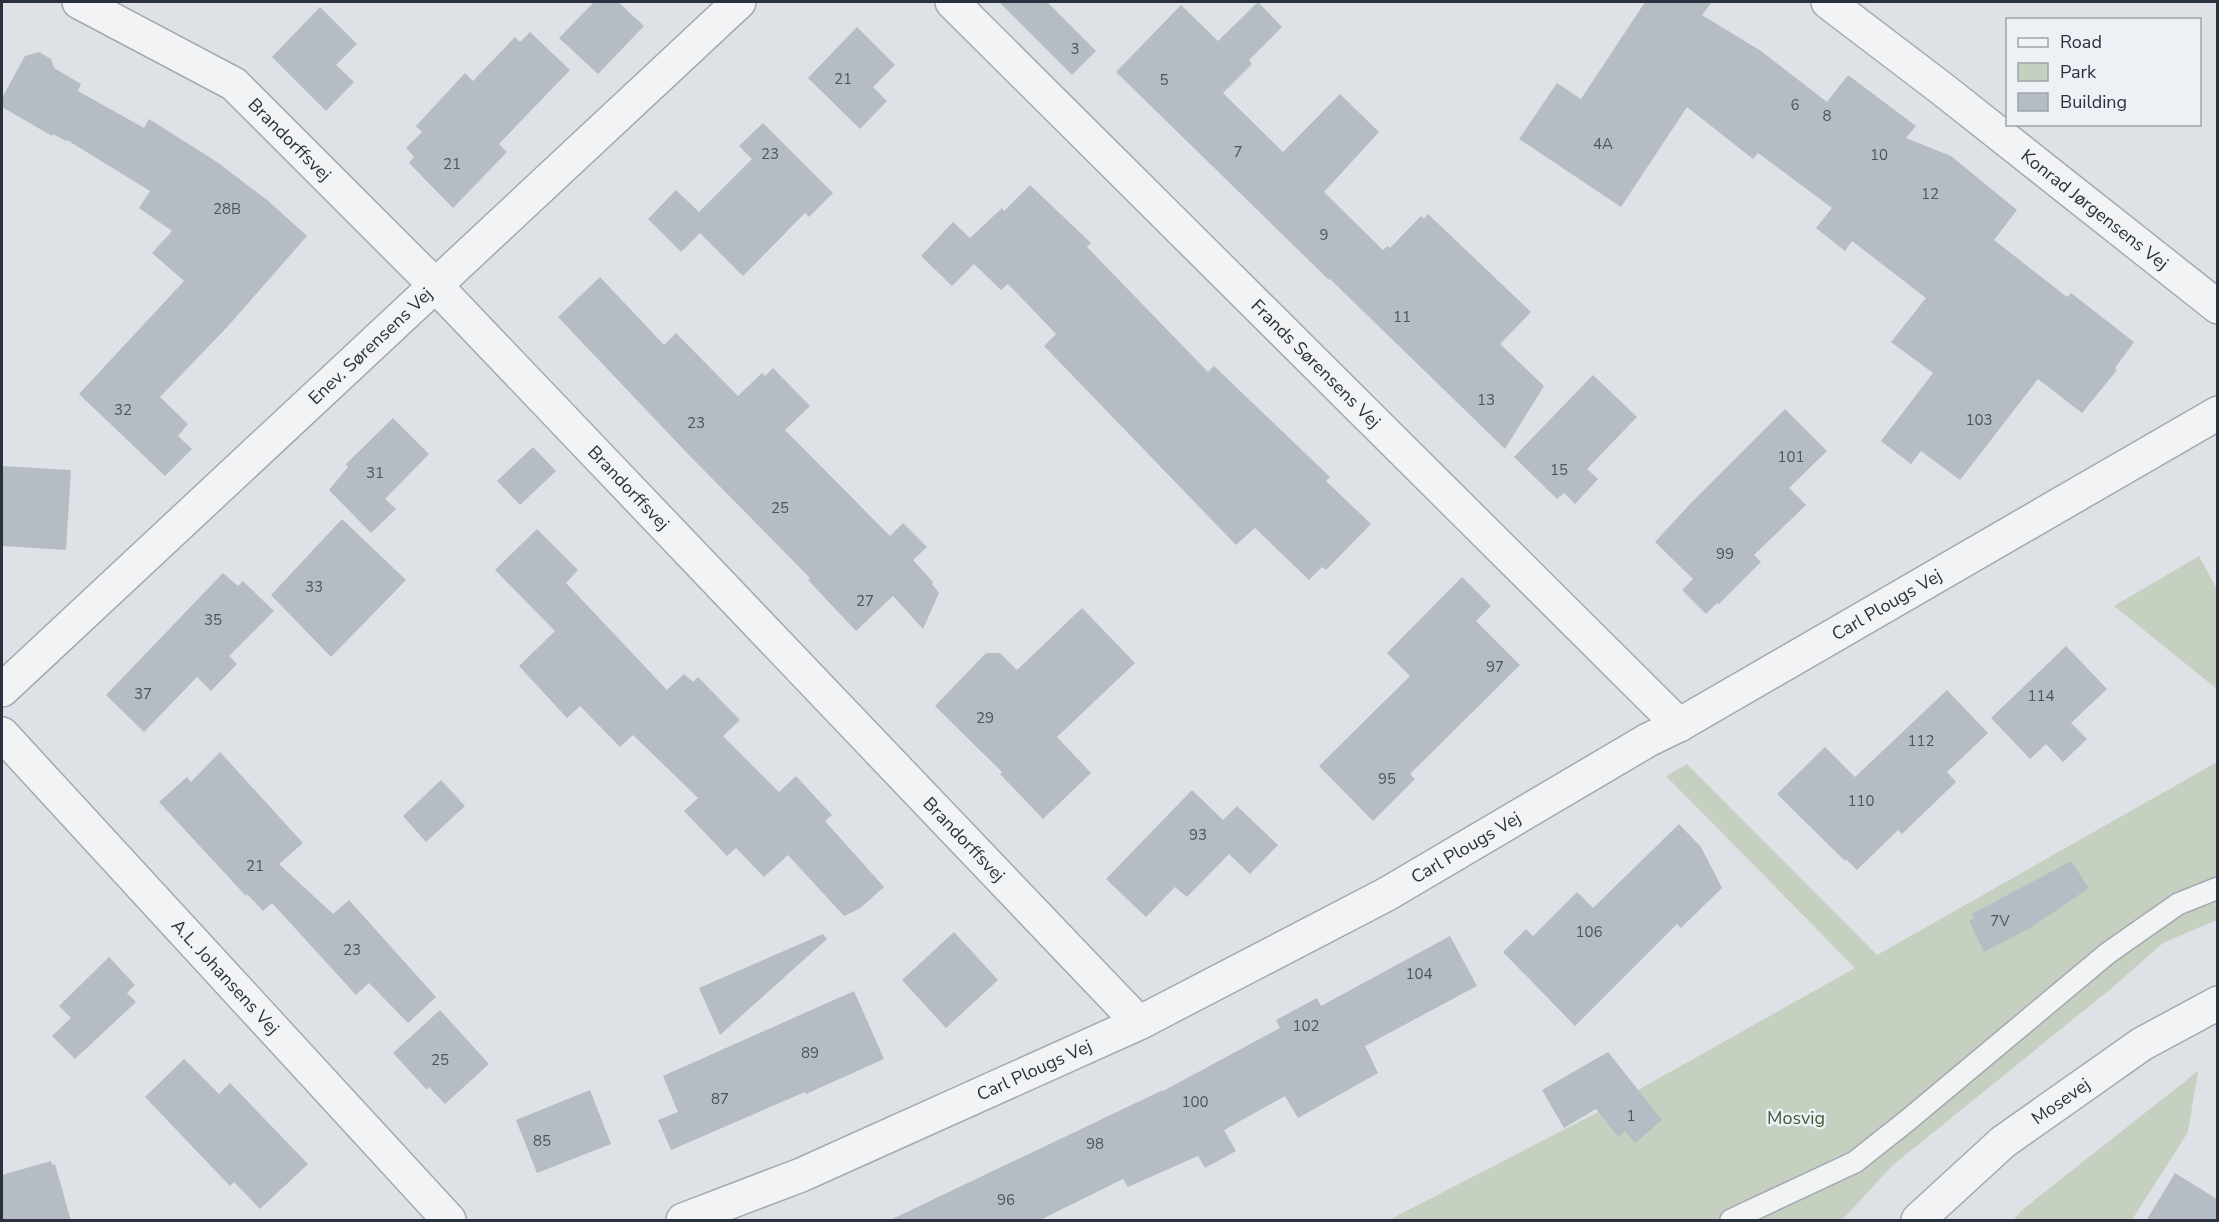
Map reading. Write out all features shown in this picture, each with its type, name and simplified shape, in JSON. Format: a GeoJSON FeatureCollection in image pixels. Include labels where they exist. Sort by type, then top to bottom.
{"type":"FeatureCollection","features":[{"type":"Feature","properties":{"kind":"street","name":"Brandorffsvej"},"geometry":{"type":"LineString","coordinates":[[79,2],[234,84],[435,285],[1139,1023]]}},
{"type":"Feature","properties":{"kind":"street","name":"Enev. Sørensens Vej"},"geometry":{"type":"LineString","coordinates":[[2,690],[739,2]]}},
{"type":"Feature","properties":{"kind":"street","name":"Frands Sørensens Vej"},"geometry":{"type":"LineString","coordinates":[[952,2],[1679,725]]}},
{"type":"Feature","properties":{"kind":"street","name":"Konrad Jørgensens Vej"},"geometry":{"type":"LineString","coordinates":[[1828,2],[1941,88],[2217,307]]}},
{"type":"Feature","properties":{"kind":"street","name":"Carl Plougs Vej"},"geometry":{"type":"LineString","coordinates":[[683,1221],[801,1175],[1139,1023],[1387,894],[1648,740],[1679,725],[2217,413]]}},
{"type":"Feature","properties":{"kind":"street","name":"A.L. Johansens Vej"},"geometry":{"type":"LineString","coordinates":[[2,734],[449,1221]]}},
{"type":"Feature","properties":{"kind":"street","name":"Mosevej"},"geometry":{"type":"LineString","coordinates":[[1918,1221],[2003,1142],[2142,1044],[2217,1003]]}},
{"type":"Feature","properties":{"kind":"lane"},"geometry":{"type":"LineString","coordinates":[[1731,1221],[1856,1161],[2108,952],[2178,904],[2217,888]]}},
{"type":"Feature","properties":{"kind":"green space"},"geometry":{"type":"Polygon","coordinates":[[[2199,556],[2217,589],[2217,689],[2114,606],[2199,556]]]}},
{"type":"Feature","properties":{"kind":"green space","name":"Mosvig"},"geometry":{"type":"Polygon","coordinates":[[[2217,762],[2217,920],[2163,943],[2113,987],[1893,1165],[1842,1220],[1389,1220],[1606,1108],[1855,968],[1666,776],[1687,764],[1877,955],[2217,762]]]}},
{"type":"Feature","properties":{"kind":"green space"},"geometry":{"type":"Polygon","coordinates":[[[2198,1071],[2188,1132],[2132,1220],[2013,1220],[2022,1210],[2198,1071]]]}},
{"type":"Feature","properties":{"kind":"building"},"geometry":{"type":"Polygon","coordinates":[[[594,2],[618,2],[644,26],[598,74],[559,38],[594,2]]]}},
{"type":"Feature","properties":{"kind":"building"},"geometry":{"type":"Polygon","coordinates":[[[999,2],[1047,2],[1096,51],[1072,75],[999,2]]]}},
{"type":"Feature","properties":{"kind":"building"},"geometry":{"type":"Polygon","coordinates":[[[1258,2],[1282,27],[1249,60],[1252,64],[1223,93],[1283,152],[1340,94],[1379,132],[1324,192],[1383,250],[1388,246],[1390,248],[1421,216],[1424,219],[1428,214],[1531,312],[1500,344],[1544,386],[1505,449],[1116,72],[1181,5],[1218,41],[1258,2]]]}},
{"type":"Feature","properties":{"kind":"building"},"geometry":{"type":"Polygon","coordinates":[[[1645,2],[1712,2],[1702,15],[1761,51],[1827,102],[1848,75],[1916,126],[1906,138],[1951,156],[2017,210],[1994,240],[2067,297],[2071,293],[2134,342],[2115,368],[2117,370],[2082,413],[2038,379],[1960,480],[1921,451],[1911,464],[1881,441],[1933,373],[1891,342],[1926,298],[1852,241],[1845,251],[1816,228],[1832,208],[1758,153],[1753,159],[1687,107],[1621,207],[1519,139],[1557,83],[1581,99],[1645,2]]]}},
{"type":"Feature","properties":{"kind":"building"},"geometry":{"type":"Polygon","coordinates":[[[320,7],[357,44],[336,65],[354,82],[326,111],[272,57],[320,7]]]}},
{"type":"Feature","properties":{"kind":"building"},"geometry":{"type":"Polygon","coordinates":[[[857,27],[895,65],[873,87],[887,101],[860,129],[808,78],[857,27]]]}},
{"type":"Feature","properties":{"kind":"building"},"geometry":{"type":"Polygon","coordinates":[[[530,32],[570,70],[499,144],[507,152],[453,208],[409,163],[414,157],[406,148],[422,132],[416,126],[465,73],[473,81],[515,37],[520,42],[530,32]]]}},
{"type":"Feature","properties":{"kind":"building"},"geometry":{"type":"Polygon","coordinates":[[[39,52],[51,59],[54,68],[81,84],[78,91],[144,128],[149,119],[217,162],[267,200],[307,236],[229,325],[160,397],[188,424],[178,436],[192,449],[165,476],[79,394],[184,281],[152,253],[172,231],[139,208],[150,191],[67,140],[53,134],[52,136],[2,107],[2,98],[25,56],[39,52]]]}},
{"type":"Feature","properties":{"kind":"building"},"geometry":{"type":"Polygon","coordinates":[[[763,123],[833,193],[809,217],[805,213],[743,276],[700,233],[681,252],[648,219],[676,190],[699,212],[752,159],[739,146],[763,123]]]}},
{"type":"Feature","properties":{"kind":"building"},"geometry":{"type":"Polygon","coordinates":[[[1030,185],[1091,243],[1087,247],[1208,372],[1214,366],[1330,477],[1326,481],[1371,524],[1326,570],[1322,567],[1309,580],[1255,528],[1236,545],[1044,346],[1056,334],[1008,284],[1001,290],[974,264],[952,286],[921,256],[953,222],[970,238],[1002,208],[1004,211],[1030,185]]]}},
{"type":"Feature","properties":{"kind":"building"},"geometry":{"type":"Polygon","coordinates":[[[600,277],[664,345],[676,333],[738,396],[762,373],[765,376],[773,368],[810,406],[785,430],[890,536],[903,523],[927,547],[913,560],[933,582],[932,584],[939,593],[923,629],[893,596],[856,631],[808,580],[810,578],[558,317],[600,277]]]}},
{"type":"Feature","properties":{"kind":"building"},"geometry":{"type":"Polygon","coordinates":[[[1593,375],[1637,417],[1587,469],[1598,479],[1575,504],[1564,493],[1557,499],[1514,457],[1593,375]]]}},
{"type":"Feature","properties":{"kind":"building"},"geometry":{"type":"Polygon","coordinates":[[[1785,409],[1827,451],[1789,488],[1806,505],[1754,555],[1761,562],[1706,614],[1682,590],[1693,579],[1655,542],[1785,409]]]}},
{"type":"Feature","properties":{"kind":"building"},"geometry":{"type":"Polygon","coordinates":[[[393,418],[429,454],[385,499],[396,509],[371,533],[329,490],[348,467],[346,464],[393,418]]]}},
{"type":"Feature","properties":{"kind":"building"},"geometry":{"type":"Polygon","coordinates":[[[533,447],[556,471],[520,505],[497,481],[533,447]]]}},
{"type":"Feature","properties":{"kind":"building"},"geometry":{"type":"Polygon","coordinates":[[[2,466],[71,470],[66,550],[2,546],[2,466]]]}},
{"type":"Feature","properties":{"kind":"building"},"geometry":{"type":"Polygon","coordinates":[[[342,519],[406,580],[331,657],[271,595],[342,519]]]}},
{"type":"Feature","properties":{"kind":"building"},"geometry":{"type":"Polygon","coordinates":[[[537,529],[578,570],[566,583],[667,690],[684,674],[693,682],[698,677],[740,720],[723,736],[779,792],[796,776],[832,815],[825,821],[884,887],[859,909],[844,916],[788,855],[764,877],[736,848],[727,856],[684,811],[698,798],[633,735],[620,747],[580,706],[567,718],[519,666],[555,631],[495,570],[537,529]]]}},
{"type":"Feature","properties":{"kind":"building"},"geometry":{"type":"Polygon","coordinates":[[[223,573],[238,586],[243,581],[274,611],[229,656],[237,664],[211,691],[197,677],[144,732],[106,695],[223,573]]]}},
{"type":"Feature","properties":{"kind":"building"},"geometry":{"type":"Polygon","coordinates":[[[1462,577],[1491,606],[1476,621],[1520,665],[1410,774],[1415,779],[1373,821],[1319,766],[1410,676],[1387,653],[1462,577]]]}},
{"type":"Feature","properties":{"kind":"building"},"geometry":{"type":"Polygon","coordinates":[[[1082,608],[1135,663],[1057,737],[1091,773],[1043,819],[1000,774],[1002,772],[935,706],[986,653],[1000,653],[1017,670],[1082,608]]]}},
{"type":"Feature","properties":{"kind":"building"},"geometry":{"type":"Polygon","coordinates":[[[2066,646],[2107,689],[2071,723],[2087,739],[2063,762],[2046,744],[2030,759],[1991,718],[2066,646]]]}},
{"type":"Feature","properties":{"kind":"building"},"geometry":{"type":"Polygon","coordinates":[[[1947,690],[1988,733],[1947,772],[1956,782],[1902,834],[1898,830],[1857,870],[1777,794],[1825,747],[1855,777],[1947,690]]]}},
{"type":"Feature","properties":{"kind":"building"},"geometry":{"type":"Polygon","coordinates":[[[220,752],[303,843],[279,864],[333,914],[349,900],[436,997],[408,1023],[369,983],[356,995],[272,903],[263,911],[247,894],[246,896],[159,802],[187,777],[191,782],[220,752]]]}},
{"type":"Feature","properties":{"kind":"building"},"geometry":{"type":"Polygon","coordinates":[[[441,780],[465,806],[426,842],[403,816],[441,780]]]}},
{"type":"Feature","properties":{"kind":"building"},"geometry":{"type":"Polygon","coordinates":[[[1192,790],[1223,820],[1237,806],[1278,845],[1250,874],[1229,854],[1187,897],[1175,887],[1146,917],[1106,879],[1192,790]]]}},
{"type":"Feature","properties":{"kind":"building"},"geometry":{"type":"Polygon","coordinates":[[[1679,824],[1701,847],[1722,888],[1681,928],[1677,924],[1575,1026],[1503,952],[1526,929],[1533,936],[1577,892],[1593,908],[1679,824]]]}},
{"type":"Feature","properties":{"kind":"building"},"geometry":{"type":"Polygon","coordinates":[[[2071,861],[2089,888],[2030,928],[1984,952],[1969,921],[1974,918],[1972,914],[2071,861]]]}},
{"type":"Feature","properties":{"kind":"building"},"geometry":{"type":"Polygon","coordinates":[[[954,932],[998,980],[946,1028],[902,980],[954,932]]]}},
{"type":"Feature","properties":{"kind":"building"},"geometry":{"type":"Polygon","coordinates":[[[823,934],[827,939],[720,1035],[699,988],[823,934]]]}},
{"type":"Feature","properties":{"kind":"building"},"geometry":{"type":"Polygon","coordinates":[[[1450,936],[1477,986],[1365,1046],[1378,1073],[1298,1118],[1285,1096],[1224,1130],[1236,1151],[1205,1168],[1198,1156],[1128,1187],[1123,1179],[1038,1221],[888,1221],[1163,1091],[1280,1028],[1276,1020],[1317,998],[1321,1006],[1450,936]]]}},
{"type":"Feature","properties":{"kind":"building"},"geometry":{"type":"Polygon","coordinates":[[[109,957],[135,985],[127,993],[136,1002],[75,1059],[52,1036],[71,1018],[59,1006],[109,957]]]}},
{"type":"Feature","properties":{"kind":"building"},"geometry":{"type":"Polygon","coordinates":[[[854,991],[884,1059],[671,1150],[658,1120],[678,1112],[663,1076],[854,991]]]}},
{"type":"Feature","properties":{"kind":"building"},"geometry":{"type":"Polygon","coordinates":[[[440,1010],[489,1064],[445,1104],[429,1087],[427,1090],[393,1053],[440,1010]]]}},
{"type":"Feature","properties":{"kind":"building"},"geometry":{"type":"Polygon","coordinates":[[[1608,1052],[1662,1120],[1635,1143],[1625,1131],[1618,1137],[1596,1109],[1564,1128],[1542,1090],[1608,1052]]]}},
{"type":"Feature","properties":{"kind":"building"},"geometry":{"type":"Polygon","coordinates":[[[184,1059],[219,1094],[230,1083],[308,1164],[260,1209],[234,1182],[230,1186],[145,1097],[184,1059]]]}},
{"type":"Feature","properties":{"kind":"building"},"geometry":{"type":"Polygon","coordinates":[[[590,1090],[611,1144],[537,1173],[516,1120],[590,1090]]]}},
{"type":"Feature","properties":{"kind":"building"},"geometry":{"type":"Polygon","coordinates":[[[51,1161],[52,1165],[55,1164],[71,1221],[2,1221],[2,1175],[51,1161]]]}},
{"type":"Feature","properties":{"kind":"building"},"geometry":{"type":"Polygon","coordinates":[[[2175,1173],[2217,1199],[2217,1221],[2146,1221],[2175,1173]]]}}]}
